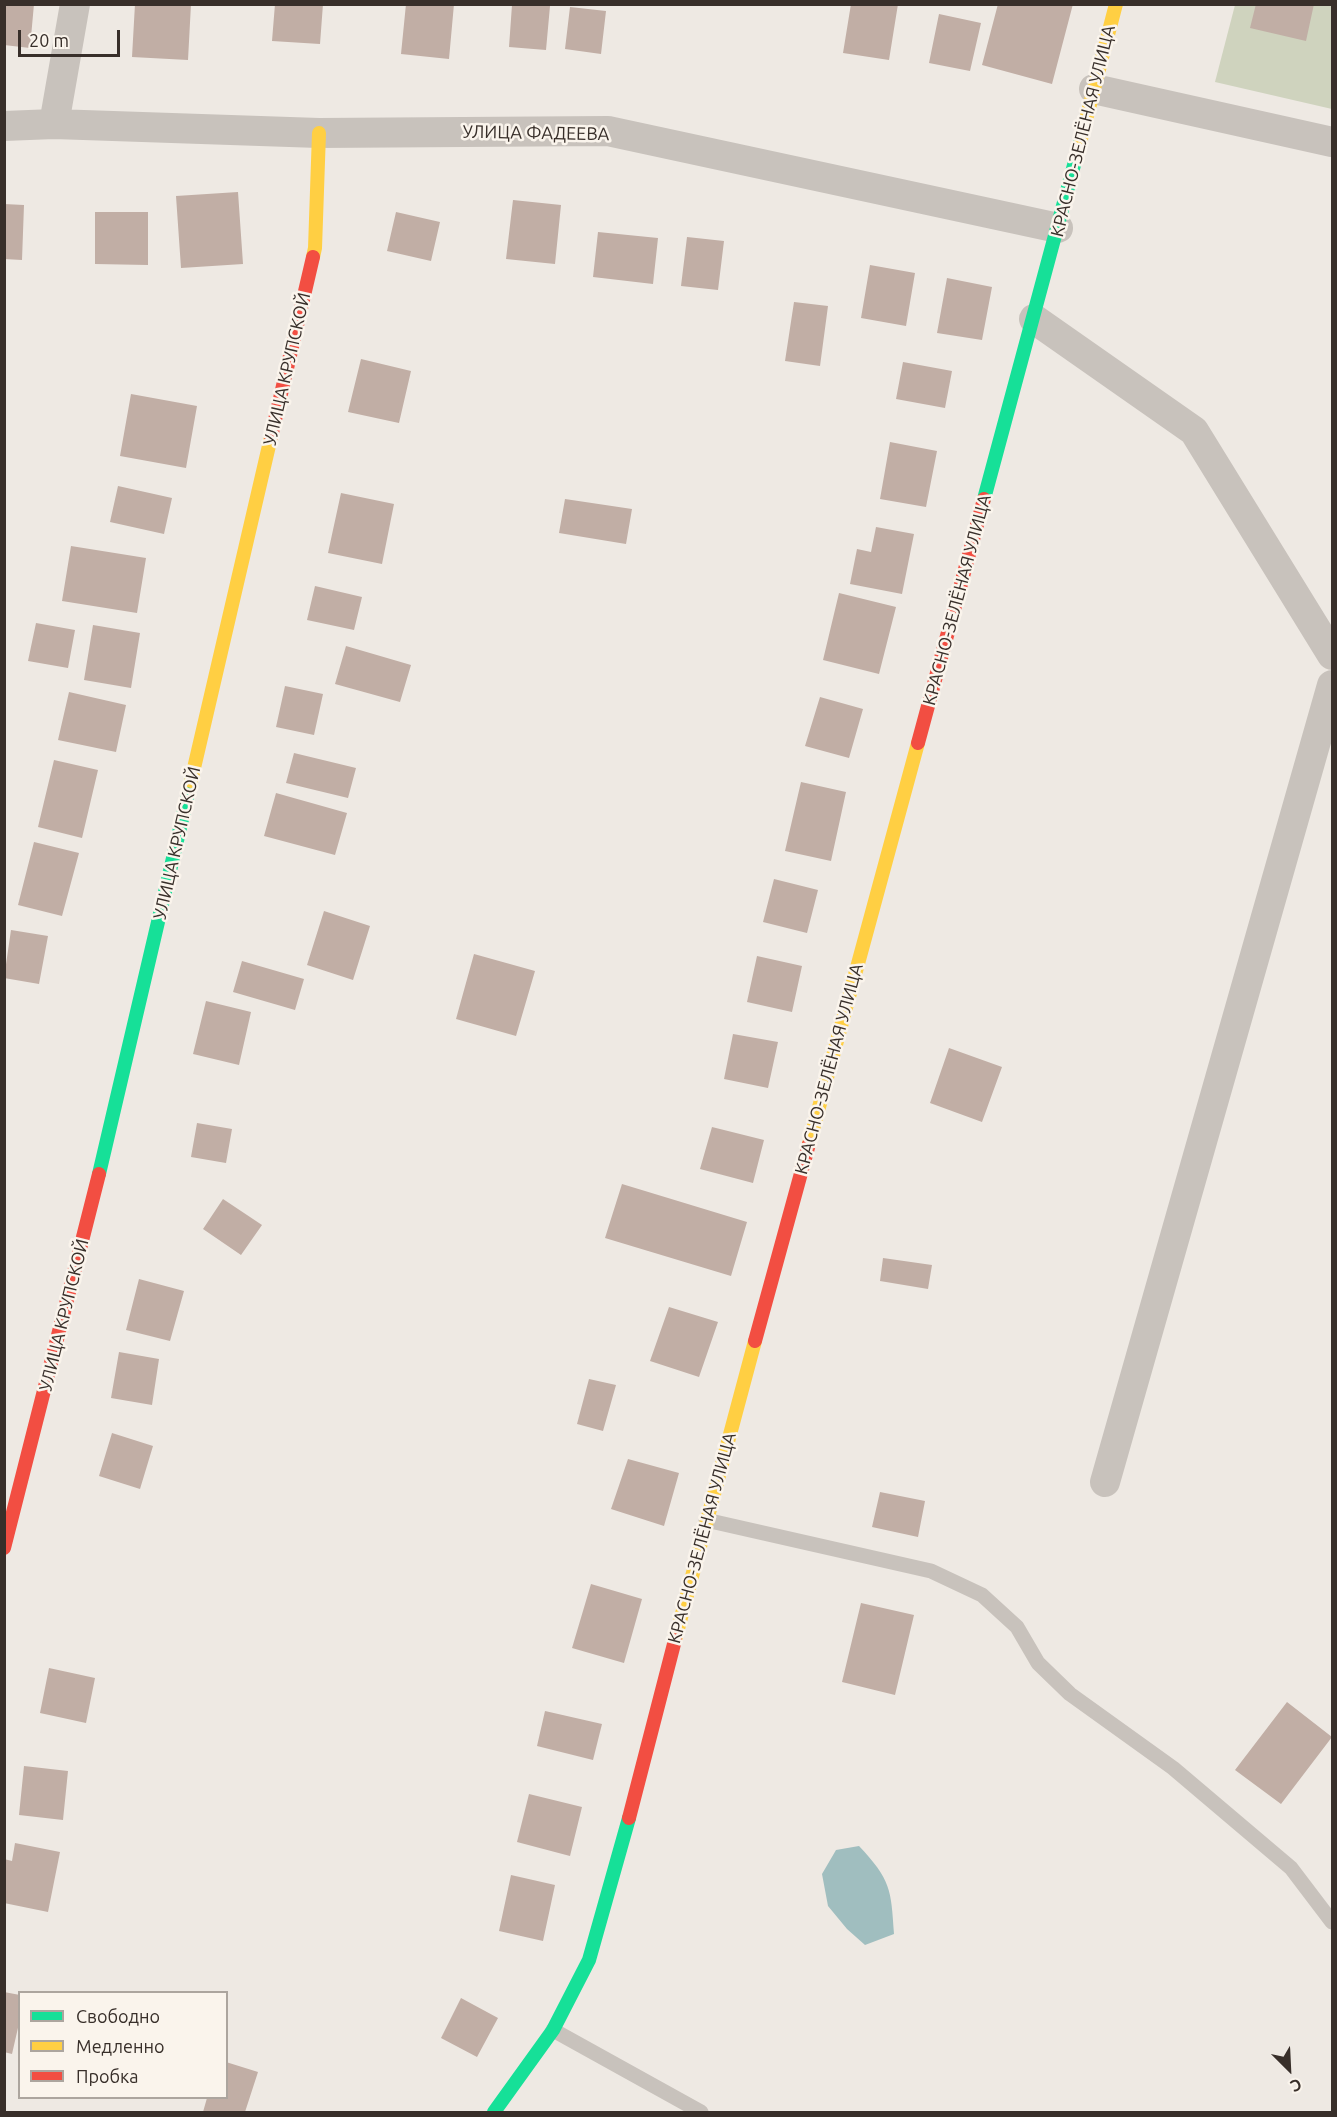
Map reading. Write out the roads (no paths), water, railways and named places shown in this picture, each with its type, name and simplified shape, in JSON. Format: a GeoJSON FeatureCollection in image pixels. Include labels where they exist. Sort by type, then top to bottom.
{"type":"FeatureCollection","features":[{"type":"Feature","properties":{"kind":"street"},"geometry":{"type":"LineString","coordinates":[[54,124],[75,4]]}},
{"type":"Feature","properties":{"kind":"street","name":"КРАСНО-ЗЕЛЁНАЯ УЛИЦА"},"geometry":{"type":"LineString","coordinates":[[494,2112],[553,2030],[589,1960],[609,1893],[706,1520],[1034,319],[1116,4]]}},
{"type":"Feature","properties":{"kind":"street"},"geometry":{"type":"LineString","coordinates":[[1094,89],[1332,142]]}},
{"type":"Feature","properties":{"kind":"street","name":"УЛИЦА ФАДЕЕВА"},"geometry":{"type":"LineString","coordinates":[[4,126],[54,124],[319,133],[608,131],[1058,228]]}},
{"type":"Feature","properties":{"kind":"street","name":"УЛИЦА КРУПСКОЙ"},"geometry":{"type":"LineString","coordinates":[[4,1548],[89,1219],[315,248],[319,133]]}},
{"type":"Feature","properties":{"kind":"street"},"geometry":{"type":"LineString","coordinates":[[1034,319],[1194,431],[1332,655]]}},
{"type":"Feature","properties":{"kind":"street"},"geometry":{"type":"LineString","coordinates":[[1105,1482],[1332,685]]}},
{"type":"Feature","properties":{"kind":"lane"},"geometry":{"type":"LineString","coordinates":[[706,1520],[931,1571],[982,1595],[1017,1627],[1038,1663],[1070,1694],[1173,1768],[1291,1868],[1332,1923]]}},
{"type":"Feature","properties":{"kind":"lane"},"geometry":{"type":"LineString","coordinates":[[553,2030],[701,2112]]}},
{"type":"Feature","properties":{"kind":"water"},"geometry":{"type":"Polygon","coordinates":[[[859,1846],[878,1868],[887,1886],[892,1906],[894,1934],[865,1945],[847,1929],[828,1906],[822,1874],[836,1850],[859,1846]]]}}]}
